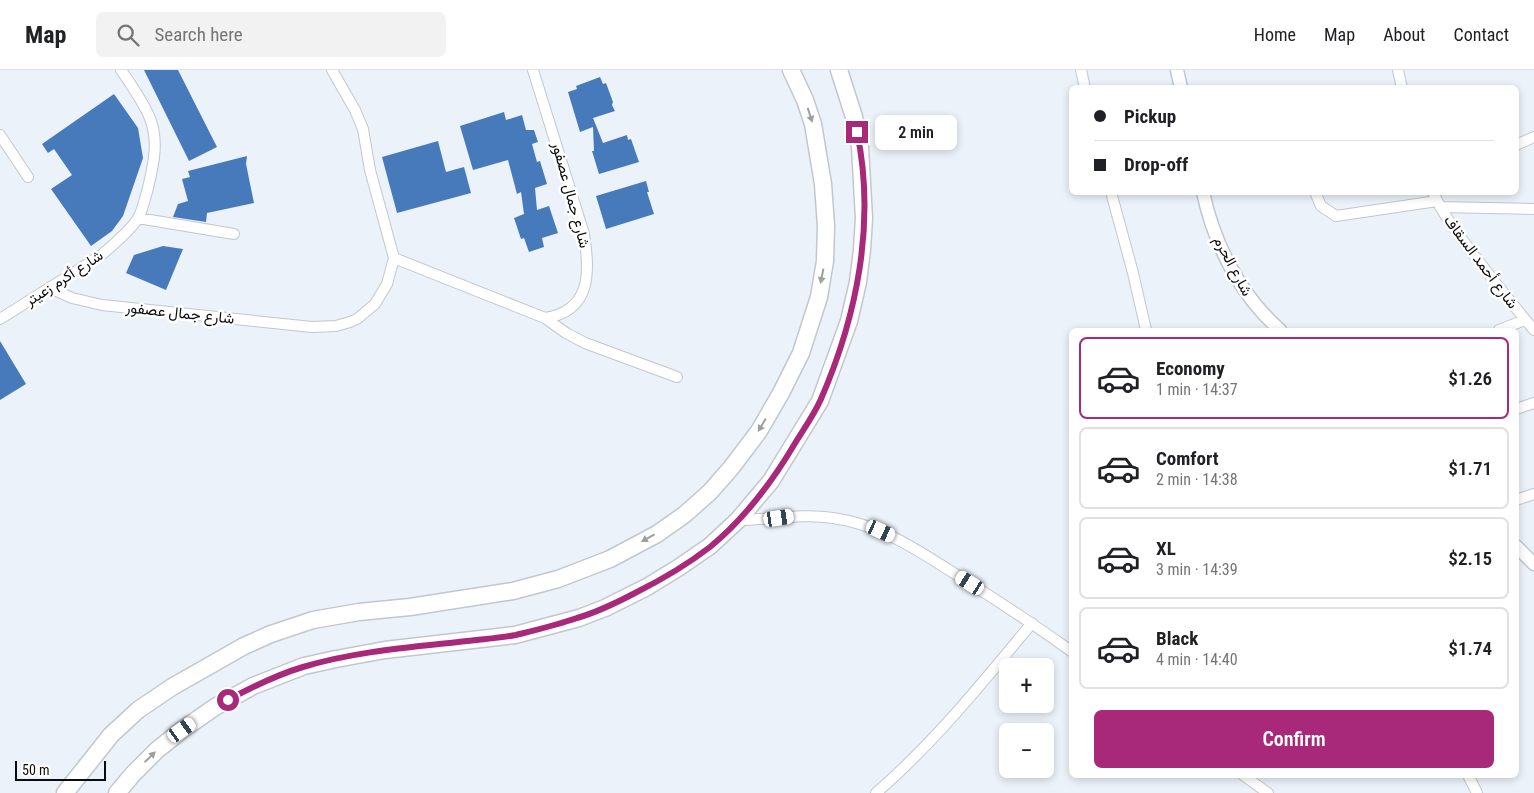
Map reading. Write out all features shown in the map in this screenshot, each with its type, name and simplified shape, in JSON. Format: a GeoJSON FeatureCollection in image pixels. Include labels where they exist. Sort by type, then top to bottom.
{"type":"FeatureCollection","features":[{"type":"Feature","properties":{"kind":"main road"},"geometry":{"type":"LineString","coordinates":[[65,793],[112,735],[138,710],[172,687],[244,646],[271,634],[314,620],[513,591],[558,580],[610,560],[657,534],[684,515],[710,492],[759,431],[781,394],[801,353],[818,297],[825,261],[826,226],[823,184],[813,124],[792,70]]}},
{"type":"Feature","properties":{"kind":"main road"},"geometry":{"type":"LineString","coordinates":[[117,793],[151,756],[182,730],[215,707],[253,686],[304,666],[336,659],[385,650],[515,635],[579,618],[605,608],[647,587],[678,568],[710,546],[738,520],[771,481],[820,401],[849,321],[858,282],[864,218],[860,147],[854,117],[838,70]]}},
{"type":"Feature","properties":{"kind":"street","name":"شارع أكرم زعيتر"},"geometry":{"type":"LineString","coordinates":[[0,319],[100,256],[138,218],[154,167],[154,132],[150,117],[121,70]]}},
{"type":"Feature","properties":{"kind":"street"},"geometry":{"type":"LineString","coordinates":[[332,70],[356,110],[363,129],[370,170],[394,258],[545,318],[566,333],[585,343],[677,377]]}},
{"type":"Feature","properties":{"kind":"street","name":"شارع جمال عصفور"},"geometry":{"type":"LineString","coordinates":[[533,70],[580,216],[587,252],[587,280],[579,301],[568,311],[557,316],[545,318]]}},
{"type":"Feature","properties":{"kind":"street"},"geometry":{"type":"LineString","coordinates":[[1081,70],[1084,85]]}},
{"type":"Feature","properties":{"kind":"street"},"geometry":{"type":"LineString","coordinates":[[1177,70],[1180,85]]}},
{"type":"Feature","properties":{"kind":"street"},"geometry":{"type":"LineString","coordinates":[[1398,70],[1401,85]]}},
{"type":"Feature","properties":{"kind":"street"},"geometry":{"type":"LineString","coordinates":[[0,135],[28,177]]}},
{"type":"Feature","properties":{"kind":"street"},"geometry":{"type":"LineString","coordinates":[[1519,144],[1534,137]]}},
{"type":"Feature","properties":{"kind":"street"},"geometry":{"type":"LineString","coordinates":[[1112,195],[1146,328]]}},
{"type":"Feature","properties":{"kind":"street","name":"شارع الحرم"},"geometry":{"type":"LineString","coordinates":[[1204,195],[1207,211],[1222,250],[1246,294],[1278,328]]}},
{"type":"Feature","properties":{"kind":"street"},"geometry":{"type":"LineString","coordinates":[[1316,195],[1321,206],[1336,216],[1436,200],[1534,209]]}},
{"type":"Feature","properties":{"kind":"street","name":"شارع أحمد السقاف"},"geometry":{"type":"LineString","coordinates":[[1436,200],[1501,291],[1534,330]]}},
{"type":"Feature","properties":{"kind":"street"},"geometry":{"type":"LineString","coordinates":[[138,218],[234,234]]}},
{"type":"Feature","properties":{"kind":"street","name":"شارع جمال عصفور"},"geometry":{"type":"LineString","coordinates":[[50,288],[72,298],[102,305],[302,326],[336,326],[357,319],[376,304],[387,284],[394,258]]}},
{"type":"Feature","properties":{"kind":"street"},"geometry":{"type":"LineString","coordinates":[[1503,328],[1525,320]]}},
{"type":"Feature","properties":{"kind":"street"},"geometry":{"type":"LineString","coordinates":[[1519,407],[1534,403]]}},
{"type":"Feature","properties":{"kind":"street"},"geometry":{"type":"LineString","coordinates":[[1519,499],[1534,494]]}},
{"type":"Feature","properties":{"kind":"street"},"geometry":{"type":"LineString","coordinates":[[738,520],[813,516],[866,525],[910,545],[1032,622],[1069,650]]}},
{"type":"Feature","properties":{"kind":"street"},"geometry":{"type":"LineString","coordinates":[[1519,549],[1534,564]]}},
{"type":"Feature","properties":{"kind":"street"},"geometry":{"type":"LineString","coordinates":[[876,793],[965,704],[1032,622]]}},
{"type":"Feature","properties":{"kind":"street"},"geometry":{"type":"LineString","coordinates":[[1247,778],[1268,793]]}},
{"type":"Feature","properties":{"kind":"street"},"geometry":{"type":"LineString","coordinates":[[1470,778],[1477,793]]}},
{"type":"Feature","properties":{"kind":"building"},"geometry":{"type":"Polygon","coordinates":[[[144,70],[178,70],[217,147],[189,161],[144,70]]]}},
{"type":"Feature","properties":{"kind":"building"},"geometry":{"type":"Polygon","coordinates":[[[600,77],[603,84],[606,83],[615,111],[593,118],[603,143],[627,135],[628,140],[631,139],[639,162],[599,174],[592,151],[594,151],[593,127],[580,132],[568,92],[577,89],[576,86],[600,77]]]}},
{"type":"Feature","properties":{"kind":"building"},"geometry":{"type":"Polygon","coordinates":[[[114,94],[138,128],[143,158],[123,216],[112,231],[91,246],[51,189],[72,175],[54,149],[48,153],[42,144],[114,94]]]}},
{"type":"Feature","properties":{"kind":"building"},"geometry":{"type":"Polygon","coordinates":[[[504,112],[506,120],[522,115],[526,130],[534,130],[538,142],[532,144],[537,162],[540,161],[547,184],[535,188],[537,210],[549,206],[558,233],[542,238],[544,247],[529,252],[524,238],[521,239],[514,218],[524,214],[521,192],[517,194],[508,160],[473,170],[460,126],[504,112]]]}},
{"type":"Feature","properties":{"kind":"building"},"geometry":{"type":"Polygon","coordinates":[[[438,141],[446,172],[464,167],[471,193],[397,213],[382,157],[438,141]]]}},
{"type":"Feature","properties":{"kind":"building"},"geometry":{"type":"Polygon","coordinates":[[[247,156],[246,164],[254,203],[207,213],[206,222],[173,217],[178,204],[188,201],[182,179],[190,177],[188,171],[247,156]]]}},
{"type":"Feature","properties":{"kind":"building"},"geometry":{"type":"Polygon","coordinates":[[[646,181],[649,192],[647,192],[654,214],[606,229],[596,196],[646,181]]]}},
{"type":"Feature","properties":{"kind":"building"},"geometry":{"type":"Polygon","coordinates":[[[163,246],[183,249],[166,290],[126,273],[134,255],[163,246]]]}},
{"type":"Feature","properties":{"kind":"building"},"geometry":{"type":"Polygon","coordinates":[[[0,341],[26,384],[0,400],[0,341]]]}},
{"type":"Feature","properties":{"kind":"route"},"geometry":{"type":"LineString","coordinates":[[228,700],[253,686],[304,666],[385,650],[515,635],[579,618],[605,608],[647,587],[710,546],[738,520],[771,481],[820,401],[836,360],[849,321],[858,282],[862,250],[864,218],[863,177],[857,132]]}}]}
